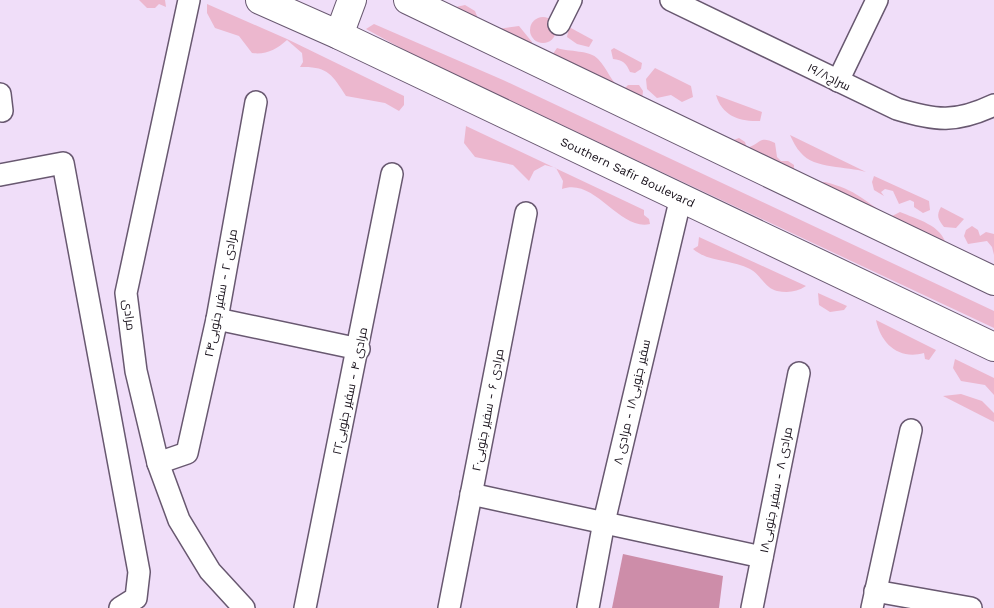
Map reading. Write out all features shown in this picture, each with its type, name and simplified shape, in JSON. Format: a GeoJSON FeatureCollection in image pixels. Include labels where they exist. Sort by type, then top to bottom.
{"type":"FeatureCollection","features":[{"type":"Feature","properties":{"kind":"main road","name":"Southern Safir Boulevard"},"geometry":{"type":"LineString","coordinates":[[260,0],[681,197],[994,347]]}},
{"type":"Feature","properties":{"kind":"main road"},"geometry":{"type":"LineString","coordinates":[[338,35],[352,0]]}},
{"type":"Feature","properties":{"kind":"main road"},"geometry":{"type":"LineString","coordinates":[[408,0],[994,280]]}},
{"type":"Feature","properties":{"kind":"street","name":"مرادی"},"geometry":{"type":"LineString","coordinates":[[189,0],[126,293],[136,371],[158,462],[179,520],[210,571],[244,608]]}},
{"type":"Feature","properties":{"kind":"street"},"geometry":{"type":"LineString","coordinates":[[559,24],[571,0]]}},
{"type":"Feature","properties":{"kind":"street","name":"سراج۱۹/۸"},"geometry":{"type":"LineString","coordinates":[[671,0],[897,109],[927,118],[954,118],[979,112],[994,105]]}},
{"type":"Feature","properties":{"kind":"street"},"geometry":{"type":"LineString","coordinates":[[838,81],[877,0]]}},
{"type":"Feature","properties":{"kind":"street","name":"مرادی ۲ - سفیر جنوبی۲۴"},"geometry":{"type":"LineString","coordinates":[[158,462],[187,453],[217,319],[256,102]]}},
{"type":"Feature","properties":{"kind":"street"},"geometry":{"type":"LineString","coordinates":[[0,175],[63,163],[139,572],[136,598],[120,608]]}},
{"type":"Feature","properties":{"kind":"street","name":"مرادی ۴ - سفیر جنوبی۲۲"},"geometry":{"type":"LineString","coordinates":[[306,608],[359,349],[392,174]]}},
{"type":"Feature","properties":{"kind":"street","name":"سفیر جنوبی۱۸ - مرادی ۸"},"geometry":{"type":"LineString","coordinates":[[588,608],[604,522],[681,197]]}},
{"type":"Feature","properties":{"kind":"street","name":"مرادی ۶ - سفیر جنوبی۲۰"},"geometry":{"type":"LineString","coordinates":[[449,608],[526,213]]}},
{"type":"Feature","properties":{"kind":"street"},"geometry":{"type":"LineString","coordinates":[[217,319],[359,349]]}},
{"type":"Feature","properties":{"kind":"street","name":"مرادی ۸ - سفیر جنوبی۱۸"},"geometry":{"type":"LineString","coordinates":[[752,608],[799,373]]}},
{"type":"Feature","properties":{"kind":"street"},"geometry":{"type":"LineString","coordinates":[[911,430],[874,600],[970,608]]}},
{"type":"Feature","properties":{"kind":"street"},"geometry":{"type":"LineString","coordinates":[[472,494],[762,557]]}},
{"type":"Feature","properties":{"kind":"shaded area"},"geometry":{"type":"Polygon","coordinates":[[[139,0],[165,0],[166,7],[159,4],[155,8],[147,8],[139,0]]]}},
{"type":"Feature","properties":{"kind":"shaded area"},"geometry":{"type":"Polygon","coordinates":[[[207,4],[287,39],[404,96],[404,105],[399,111],[385,103],[346,96],[337,82],[328,73],[317,68],[300,67],[303,62],[302,53],[287,40],[271,51],[252,53],[239,36],[215,28],[207,13],[207,4]]]}},
{"type":"Feature","properties":{"kind":"shaded area"},"geometry":{"type":"Polygon","coordinates":[[[465,5],[475,11],[479,21],[498,29],[519,26],[532,42],[533,48],[447,9],[465,5]]]}},
{"type":"Feature","properties":{"kind":"shaded area"},"geometry":{"type":"Polygon","coordinates":[[[543,17],[553,20],[556,30],[553,40],[543,43],[533,40],[530,30],[533,20],[543,17]]]}},
{"type":"Feature","properties":{"kind":"shaded area"},"geometry":{"type":"Polygon","coordinates":[[[374,24],[503,80],[994,311],[994,328],[419,58],[366,29],[374,24]]]}},
{"type":"Feature","properties":{"kind":"shaded area"},"geometry":{"type":"Polygon","coordinates":[[[569,27],[593,40],[589,47],[577,44],[567,37],[569,27]]]}},
{"type":"Feature","properties":{"kind":"shaded area"},"geometry":{"type":"Polygon","coordinates":[[[557,48],[594,56],[615,83],[623,90],[628,85],[639,85],[643,91],[642,100],[550,58],[557,48]]]}},
{"type":"Feature","properties":{"kind":"shaded area"},"geometry":{"type":"Polygon","coordinates":[[[614,48],[642,63],[641,69],[635,73],[630,72],[624,62],[613,59],[611,50],[614,48]]]}},
{"type":"Feature","properties":{"kind":"shaded area"},"geometry":{"type":"Polygon","coordinates":[[[655,68],[691,86],[693,97],[682,102],[671,95],[657,98],[647,89],[646,79],[655,68]]]}},
{"type":"Feature","properties":{"kind":"shaded area"},"geometry":{"type":"Polygon","coordinates":[[[716,95],[762,112],[760,121],[739,119],[727,113],[716,95]]]}},
{"type":"Feature","properties":{"kind":"shaded area"},"geometry":{"type":"Polygon","coordinates":[[[466,126],[554,167],[545,165],[534,171],[529,181],[513,165],[475,157],[464,143],[466,126]]]}},
{"type":"Feature","properties":{"kind":"shaded area"},"geometry":{"type":"Polygon","coordinates":[[[790,135],[866,172],[814,162],[799,151],[790,135]]]}},
{"type":"Feature","properties":{"kind":"shaded area"},"geometry":{"type":"Polygon","coordinates":[[[739,138],[745,142],[747,148],[763,140],[775,143],[777,157],[781,161],[788,161],[794,165],[794,172],[731,141],[739,138]]]}},
{"type":"Feature","properties":{"kind":"shaded area"},"geometry":{"type":"Polygon","coordinates":[[[556,169],[644,210],[644,215],[649,219],[650,224],[639,224],[628,220],[585,190],[574,187],[562,189],[563,181],[556,169]]]}},
{"type":"Feature","properties":{"kind":"shaded area"},"geometry":{"type":"Polygon","coordinates":[[[874,176],[929,201],[930,210],[923,213],[914,207],[914,202],[910,200],[899,204],[893,191],[885,189],[881,192],[884,196],[874,190],[872,182],[874,176]]]}},
{"type":"Feature","properties":{"kind":"shaded area"},"geometry":{"type":"Polygon","coordinates":[[[825,182],[853,192],[890,217],[900,212],[921,220],[939,232],[944,238],[946,245],[814,183],[825,182]]]}},
{"type":"Feature","properties":{"kind":"shaded area"},"geometry":{"type":"Polygon","coordinates":[[[941,207],[964,219],[956,228],[944,227],[938,217],[941,207]]]}},
{"type":"Feature","properties":{"kind":"shaded area"},"geometry":{"type":"Polygon","coordinates":[[[972,226],[978,230],[980,236],[986,232],[994,234],[994,255],[992,247],[987,241],[968,244],[964,236],[966,230],[972,226]]]}},
{"type":"Feature","properties":{"kind":"shaded area"},"geometry":{"type":"Polygon","coordinates":[[[699,237],[806,286],[796,291],[777,291],[766,284],[750,269],[706,257],[693,249],[698,246],[699,237]]]}},
{"type":"Feature","properties":{"kind":"shaded area"},"geometry":{"type":"Polygon","coordinates":[[[818,293],[847,306],[844,310],[830,312],[819,305],[818,293]]]}},
{"type":"Feature","properties":{"kind":"shaded area"},"geometry":{"type":"Polygon","coordinates":[[[876,320],[936,350],[929,360],[925,359],[924,353],[915,355],[899,352],[887,343],[878,329],[876,320]]]}},
{"type":"Feature","properties":{"kind":"shaded area"},"geometry":{"type":"Polygon","coordinates":[[[955,359],[994,378],[994,395],[985,385],[961,381],[953,368],[955,359]]]}},
{"type":"Feature","properties":{"kind":"shaded area"},"geometry":{"type":"Polygon","coordinates":[[[961,394],[982,401],[994,413],[994,422],[943,396],[961,394]]]}},
{"type":"Feature","properties":{"kind":"shaded area"},"geometry":{"type":"Polygon","coordinates":[[[623,554],[723,576],[719,608],[612,608],[623,554]]]}}]}
